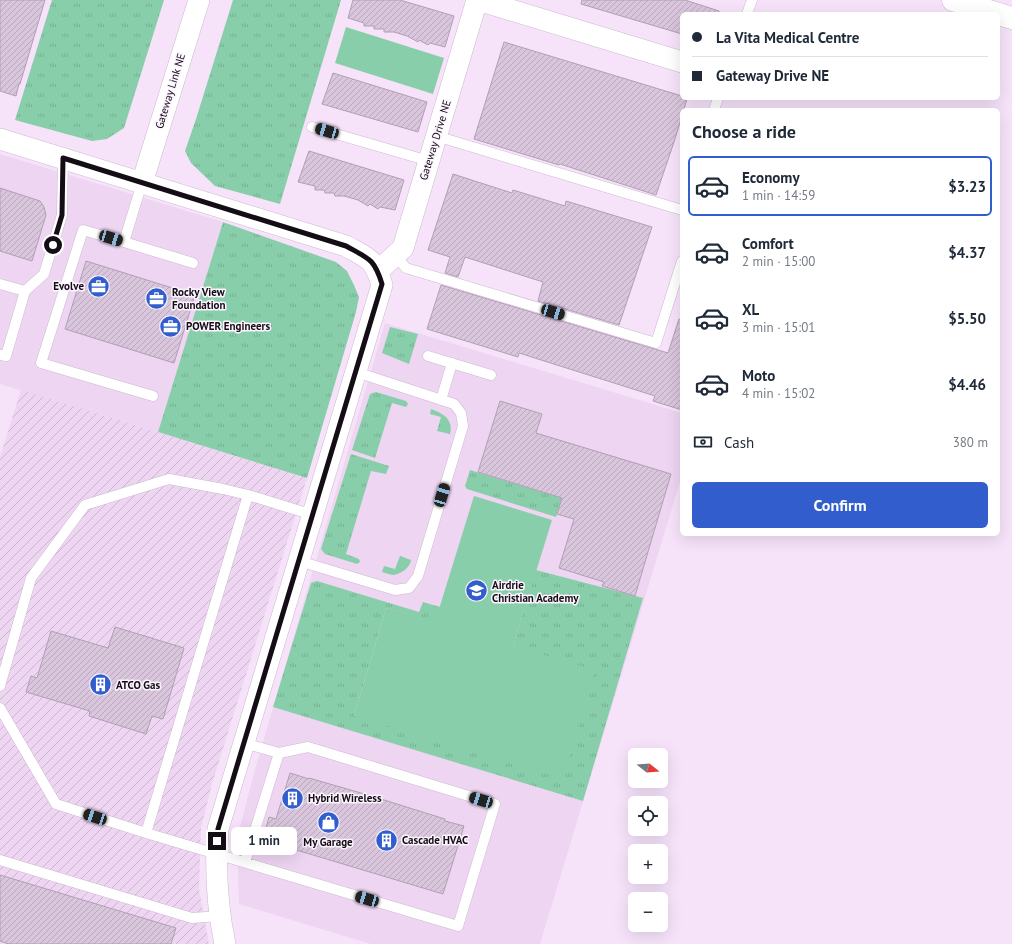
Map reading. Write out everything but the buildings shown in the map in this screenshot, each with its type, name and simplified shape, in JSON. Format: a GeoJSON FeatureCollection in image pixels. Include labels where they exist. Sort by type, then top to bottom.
{"type":"FeatureCollection","features":[{"type":"Feature","properties":{"kind":"street","name":"Gateway Link NE"},"geometry":{"type":"LineString","coordinates":[[142,183],[199,0]]}},
{"type":"Feature","properties":{"kind":"street","name":"Gateway Drive NE"},"geometry":{"type":"LineString","coordinates":[[378,271],[403,248],[478,0],[680,61]]}},
{"type":"Feature","properties":{"kind":"street"},"geometry":{"type":"LineString","coordinates":[[954,0],[993,12]]}},
{"type":"Feature","properties":{"kind":"street"},"geometry":{"type":"LineString","coordinates":[[1000,14],[1012,18]]}},
{"type":"Feature","properties":{"kind":"street"},"geometry":{"type":"LineString","coordinates":[[0,139],[346,246],[372,260],[378,271],[382,284],[218,829],[216,881],[225,944]]}},
{"type":"Feature","properties":{"kind":"lane"},"geometry":{"type":"LineString","coordinates":[[748,12],[752,0]]}},
{"type":"Feature","properties":{"kind":"lane"},"geometry":{"type":"LineString","coordinates":[[312,127],[429,161]]}},
{"type":"Feature","properties":{"kind":"lane"},"geometry":{"type":"LineString","coordinates":[[436,136],[680,209]]}},
{"type":"Feature","properties":{"kind":"lane"},"geometry":{"type":"LineString","coordinates":[[0,355],[6,356],[25,291],[44,274],[62,215],[63,158]]}},
{"type":"Feature","properties":{"kind":"lane"},"geometry":{"type":"LineString","coordinates":[[124,242],[142,183]]}},
{"type":"Feature","properties":{"kind":"lane"},"geometry":{"type":"LineString","coordinates":[[153,396],[41,363],[83,230],[193,263]]}},
{"type":"Feature","properties":{"kind":"lane"},"geometry":{"type":"LineString","coordinates":[[395,255],[406,268],[656,343],[680,267]]}},
{"type":"Feature","properties":{"kind":"lane"},"geometry":{"type":"LineString","coordinates":[[0,284],[25,291]]}},
{"type":"Feature","properties":{"kind":"lane"},"geometry":{"type":"LineString","coordinates":[[428,356],[491,375]]}},
{"type":"Feature","properties":{"kind":"lane"},"geometry":{"type":"LineString","coordinates":[[441,400],[452,363]]}},
{"type":"Feature","properties":{"kind":"lane"},"geometry":{"type":"LineString","coordinates":[[299,561],[395,590],[409,588],[418,576],[463,426],[461,414],[454,404],[356,372]]}},
{"type":"Feature","properties":{"kind":"lane"},"geometry":{"type":"LineString","coordinates":[[0,686],[31,578],[85,505],[169,479],[248,495],[313,515]]}},
{"type":"Feature","properties":{"kind":"lane"},"geometry":{"type":"LineString","coordinates":[[146,833],[248,495]]}},
{"type":"Feature","properties":{"kind":"lane"},"geometry":{"type":"LineString","coordinates":[[0,708],[56,804],[146,833],[458,926],[495,804],[308,747],[278,753],[244,743]]}},
{"type":"Feature","properties":{"kind":"lane"},"geometry":{"type":"LineString","coordinates":[[245,862],[278,753]]}},
{"type":"Feature","properties":{"kind":"lane"},"geometry":{"type":"LineString","coordinates":[[0,860],[192,918],[220,916]]}},
{"type":"Feature","properties":{"kind":"shaded area"},"geometry":{"type":"Polygon","coordinates":[[[0,154],[223,222],[158,432],[0,384],[0,154]]]}},
{"type":"Feature","properties":{"kind":"shaded area","name":"Airdrie Christian Academy"},"geometry":{"type":"Polygon","coordinates":[[[385,323],[680,412],[680,482],[540,944],[371,944],[239,904],[239,831],[254,773],[385,323]]]}},
{"type":"Feature","properties":{"kind":"shaded area"},"geometry":{"type":"Polygon","coordinates":[[[21,390],[307,478],[212,784],[201,828],[199,889],[209,944],[0,944],[0,457],[21,390]]]}},
{"type":"Feature","properties":{"kind":"green space"},"geometry":{"type":"Polygon","coordinates":[[[52,0],[164,0],[124,128],[107,139],[92,141],[15,120],[52,0]]]}},
{"type":"Feature","properties":{"kind":"green space"},"geometry":{"type":"Polygon","coordinates":[[[233,0],[341,0],[280,204],[215,186],[191,163],[185,151],[233,0]]]}},
{"type":"Feature","properties":{"kind":"green space"},"geometry":{"type":"Polygon","coordinates":[[[346,27],[444,58],[433,94],[335,63],[346,27]]]}},
{"type":"Feature","properties":{"kind":"green space"},"geometry":{"type":"Polygon","coordinates":[[[223,222],[336,262],[347,271],[359,297],[356,312],[307,478],[158,432],[223,222]]]}},
{"type":"Feature","properties":{"kind":"green space"},"geometry":{"type":"Polygon","coordinates":[[[390,327],[418,334],[409,364],[382,353],[390,327]]]}},
{"type":"Feature","properties":{"kind":"green space"},"geometry":{"type":"Polygon","coordinates":[[[376,392],[406,401],[408,404],[406,407],[392,403],[375,458],[352,450],[370,394],[376,392]]]}},
{"type":"Feature","properties":{"kind":"green space"},"geometry":{"type":"Polygon","coordinates":[[[431,409],[443,415],[449,421],[451,429],[450,434],[437,431],[441,417],[430,414],[431,409]]]}},
{"type":"Feature","properties":{"kind":"green space"},"geometry":{"type":"Polygon","coordinates":[[[351,454],[389,466],[386,474],[371,471],[346,554],[359,559],[360,562],[357,564],[325,554],[321,549],[351,454]]]}},
{"type":"Feature","properties":{"kind":"green space"},"geometry":{"type":"Polygon","coordinates":[[[470,470],[562,498],[556,517],[467,489],[465,486],[470,470]]]}},
{"type":"Feature","properties":{"kind":"green space"},"geometry":{"type":"Polygon","coordinates":[[[474,496],[552,520],[513,646],[595,670],[563,779],[354,716],[386,608],[435,622],[474,496]]]}},
{"type":"Feature","properties":{"kind":"green space"},"geometry":{"type":"Polygon","coordinates":[[[400,556],[411,560],[407,568],[395,575],[382,572],[384,566],[395,569],[400,556]]]}},
{"type":"Feature","properties":{"kind":"green space"},"geometry":{"type":"Polygon","coordinates":[[[536,570],[643,598],[583,801],[273,707],[311,583],[317,581],[419,612],[423,602],[440,607],[435,623],[386,608],[354,716],[513,646],[536,570]]]}},
{"type":"Feature","properties":{"kind":"place","name":"Evolve"},"geometry":{"type":"Point","coordinates":[99,286]}},
{"type":"Feature","properties":{"kind":"place","name":"Rocky View Foundation"},"geometry":{"type":"Point","coordinates":[156,298]}},
{"type":"Feature","properties":{"kind":"place","name":"POWER Engineers"},"geometry":{"type":"Point","coordinates":[171,326]}},
{"type":"Feature","properties":{"kind":"place","name":"Airdrie Christian Academy"},"geometry":{"type":"Point","coordinates":[477,591]}},
{"type":"Feature","properties":{"kind":"place","name":"ATCO Gas"},"geometry":{"type":"Point","coordinates":[101,685]}},
{"type":"Feature","properties":{"kind":"place","name":"Hybrid Wireless"},"geometry":{"type":"Point","coordinates":[292,798]}},
{"type":"Feature","properties":{"kind":"place","name":"My Garage"},"geometry":{"type":"Point","coordinates":[328,822]}},
{"type":"Feature","properties":{"kind":"place","name":"Cascade HVAC"},"geometry":{"type":"Point","coordinates":[386,840]}},
{"type":"Feature","properties":{"kind":"route"},"geometry":{"type":"LineString","coordinates":[[53,245],[62,215],[63,158],[346,246],[372,260],[378,271],[382,284],[218,829],[217,841]]}}]}
